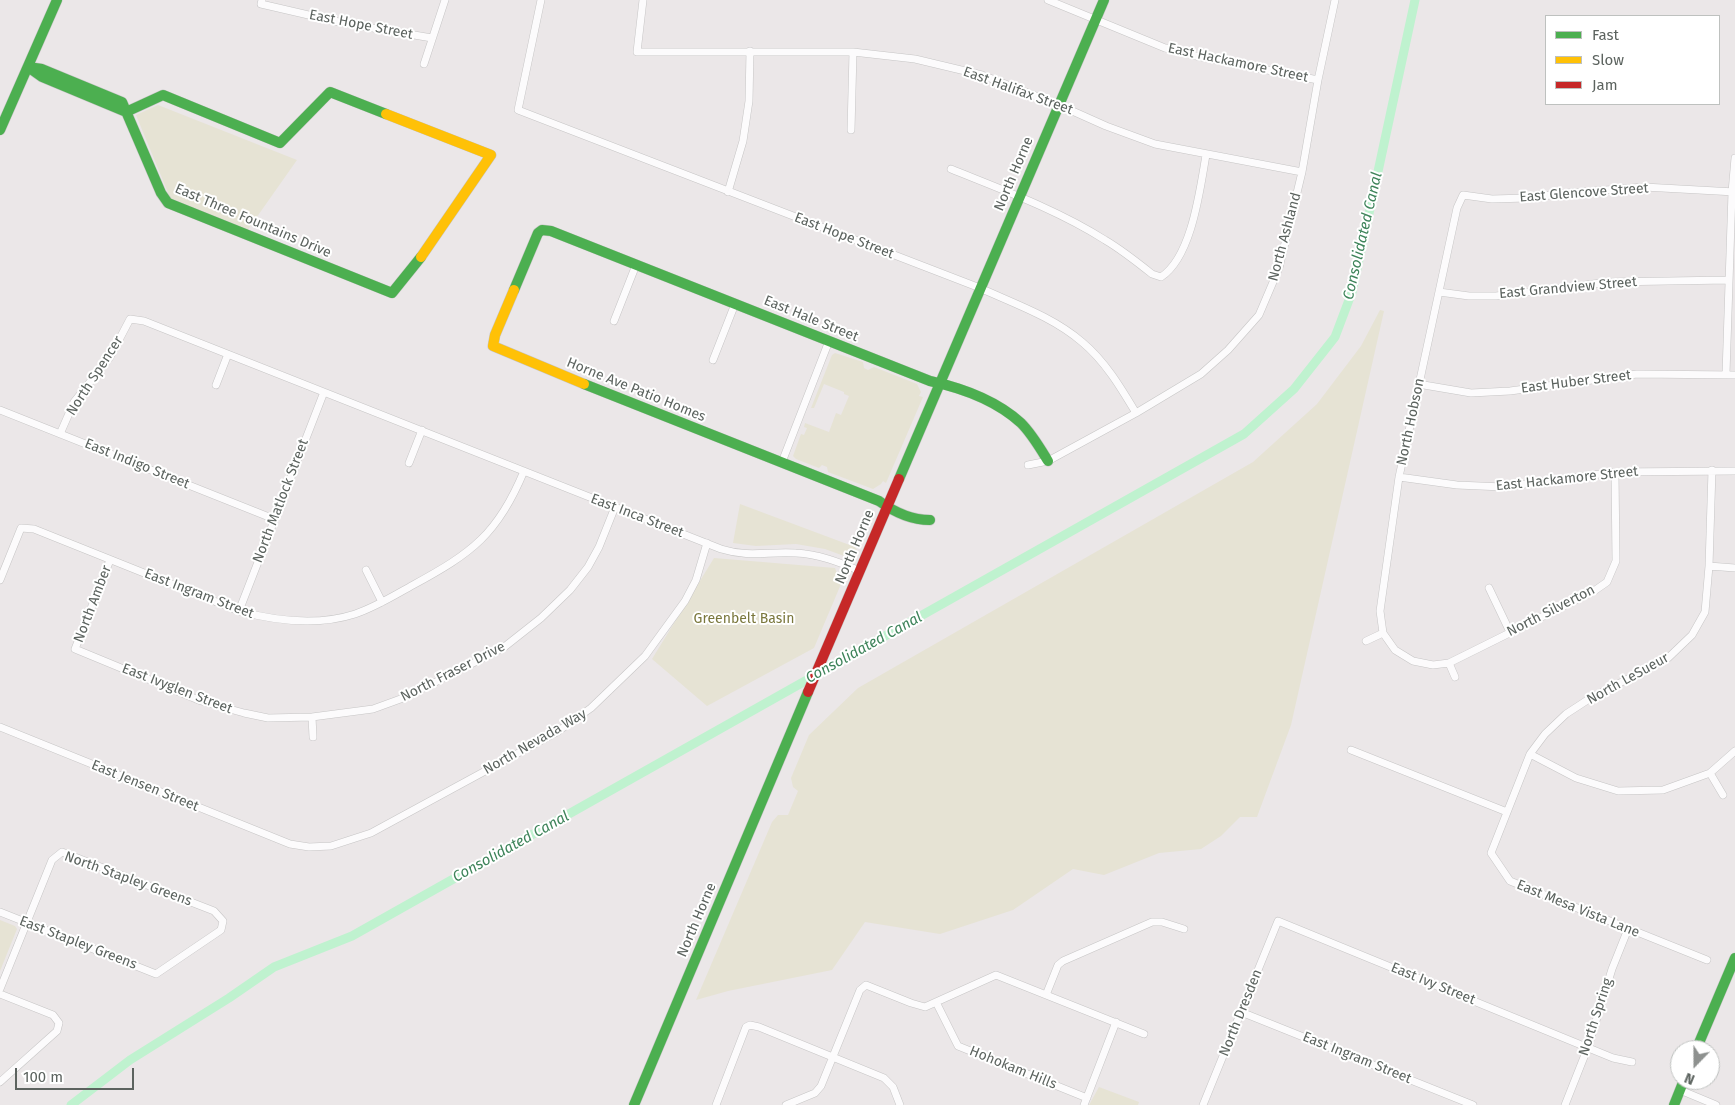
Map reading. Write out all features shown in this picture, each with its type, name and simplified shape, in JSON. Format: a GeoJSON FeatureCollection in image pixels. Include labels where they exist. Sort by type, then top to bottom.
{"type":"FeatureCollection","features":[{"type":"Feature","properties":{"kind":"street"},"geometry":{"type":"LineString","coordinates":[[0,130],[57,0]]}},
{"type":"Feature","properties":{"kind":"street"},"geometry":{"type":"LineString","coordinates":[[424,64],[445,0]]}},
{"type":"Feature","properties":{"kind":"street","name":"East Hope Street"},"geometry":{"type":"LineString","coordinates":[[541,0],[518,110],[980,288],[1042,316],[1083,342],[1112,374],[1136,413]]}},
{"type":"Feature","properties":{"kind":"street","name":"East Halifax Street"},"geometry":{"type":"LineString","coordinates":[[642,0],[637,52],[853,52],[916,59],[982,75],[1155,144],[1302,172]]}},
{"type":"Feature","properties":{"kind":"street","name":"East Hackamore Street"},"geometry":{"type":"LineString","coordinates":[[1048,0],[1165,48],[1318,80]]}},
{"type":"Feature","properties":{"kind":"street","name":"North Horne"},"geometry":{"type":"LineString","coordinates":[[634,1105],[1018,197],[1104,0]]}},
{"type":"Feature","properties":{"kind":"street","name":"North Ashland"},"geometry":{"type":"LineString","coordinates":[[1028,466],[1048,462],[1201,374],[1228,350],[1260,315],[1279,268],[1302,172],[1318,80],[1335,0]]}},
{"type":"Feature","properties":{"kind":"street","name":"East Hope Street"},"geometry":{"type":"LineString","coordinates":[[261,2],[343,24],[432,38]]}},
{"type":"Feature","properties":{"kind":"street"},"geometry":{"type":"LineString","coordinates":[[728,192],[743,141],[750,101],[750,51]]}},
{"type":"Feature","properties":{"kind":"street"},"geometry":{"type":"LineString","coordinates":[[850,130],[853,52]]}},
{"type":"Feature","properties":{"kind":"street"},"geometry":{"type":"LineString","coordinates":[[28,68],[42,77],[126,112]]}},
{"type":"Feature","properties":{"kind":"street","name":"East Three Fountains Drive"},"geometry":{"type":"LineString","coordinates":[[330,92],[491,155],[426,251],[392,293],[168,203],[161,193],[126,112],[163,95],[280,142],[330,92]]}},
{"type":"Feature","properties":{"kind":"street"},"geometry":{"type":"LineString","coordinates":[[951,169],[1078,224],[1106,240],[1152,274],[1161,277],[1168,272],[1180,254],[1193,222],[1206,155]]}},
{"type":"Feature","properties":{"kind":"street"},"geometry":{"type":"LineString","coordinates":[[1726,374],[1728,280],[1735,158]]}},
{"type":"Feature","properties":{"kind":"street","name":"East Glencove Street"},"geometry":{"type":"LineString","coordinates":[[1463,195],[1492,199],[1527,198],[1644,187],[1733,192]]}},
{"type":"Feature","properties":{"kind":"street","name":"North Hobson"},"geometry":{"type":"LineString","coordinates":[[1383,633],[1380,612],[1399,477],[1457,208],[1463,195]]}},
{"type":"Feature","properties":{"kind":"street","name":"East Hale Street"},"geometry":{"type":"LineString","coordinates":[[542,230],[551,231],[930,381],[949,384],[999,406],[1028,430],[1048,462]]}},
{"type":"Feature","properties":{"kind":"street","name":"Horne Ave Patio Homes"},"geometry":{"type":"LineString","coordinates":[[542,230],[538,233],[495,335],[493,346],[502,352],[879,501],[914,520],[930,520]]}},
{"type":"Feature","properties":{"kind":"street"},"geometry":{"type":"LineString","coordinates":[[614,321],[636,265]]}},
{"type":"Feature","properties":{"kind":"street","name":"East Grandview Street"},"geometry":{"type":"LineString","coordinates":[[1439,292],[1469,296],[1496,296],[1609,282],[1728,280]]}},
{"type":"Feature","properties":{"kind":"street"},"geometry":{"type":"LineString","coordinates":[[714,360],[735,304]]}},
{"type":"Feature","properties":{"kind":"street","name":"East Inca Street"},"geometry":{"type":"LineString","coordinates":[[130,319],[144,321],[730,552],[744,554],[808,554],[860,571]]}},
{"type":"Feature","properties":{"kind":"street","name":"North Spencer"},"geometry":{"type":"LineString","coordinates":[[60,434],[74,402],[110,357],[130,319]]}},
{"type":"Feature","properties":{"kind":"street"},"geometry":{"type":"LineString","coordinates":[[782,462],[829,341]]}},
{"type":"Feature","properties":{"kind":"street"},"geometry":{"type":"LineString","coordinates":[[216,385],[228,354]]}},
{"type":"Feature","properties":{"kind":"street","name":"East Huber Street"},"geometry":{"type":"LineString","coordinates":[[1418,384],[1471,392],[1510,391],[1637,374],[1735,375]]}},
{"type":"Feature","properties":{"kind":"street","name":"North Matlock Street"},"geometry":{"type":"LineString","coordinates":[[239,611],[324,392]]}},
{"type":"Feature","properties":{"kind":"street","name":"East Indigo Street"},"geometry":{"type":"LineString","coordinates":[[0,410],[274,518]]}},
{"type":"Feature","properties":{"kind":"street"},"geometry":{"type":"LineString","coordinates":[[409,463],[422,430]]}},
{"type":"Feature","properties":{"kind":"street","name":"North LeSueur"},"geometry":{"type":"LineString","coordinates":[[1507,812],[1530,754],[1545,734],[1566,714],[1589,699],[1668,658],[1692,635],[1705,612],[1709,566],[1712,470]]}},
{"type":"Feature","properties":{"kind":"street","name":"East Ingram Street"},"geometry":{"type":"LineString","coordinates":[[0,580],[21,528],[34,529],[258,617],[313,621],[354,614],[382,602],[444,568],[474,547],[486,536],[505,511],[524,471]]}},
{"type":"Feature","properties":{"kind":"street","name":"East Hackamore Street"},"geometry":{"type":"LineString","coordinates":[[1399,477],[1457,485],[1504,487],[1614,472],[1735,471]]}},
{"type":"Feature","properties":{"kind":"street","name":"North Silverton"},"geometry":{"type":"LineString","coordinates":[[1383,633],[1395,650],[1413,661],[1433,666],[1449,663],[1594,591],[1607,582],[1616,561],[1614,472]]}},
{"type":"Feature","properties":{"kind":"street","name":"North Fraser Drive"},"geometry":{"type":"LineString","coordinates":[[312,718],[373,709],[406,697],[503,648],[541,618],[570,590],[588,567],[600,547],[615,508]]}},
{"type":"Feature","properties":{"kind":"street","name":"North Nevada Way"},"geometry":{"type":"LineString","coordinates":[[290,844],[309,847],[331,846],[371,833],[557,732],[591,708],[645,656],[684,601],[696,580],[707,543]]}},
{"type":"Feature","properties":{"kind":"street","name":"North Amber"},"geometry":{"type":"LineString","coordinates":[[75,649],[110,560]]}},
{"type":"Feature","properties":{"kind":"street"},"geometry":{"type":"LineString","coordinates":[[1709,566],[1735,568]]}},
{"type":"Feature","properties":{"kind":"street"},"geometry":{"type":"LineString","coordinates":[[366,570],[382,602]]}},
{"type":"Feature","properties":{"kind":"street"},"geometry":{"type":"LineString","coordinates":[[1489,588],[1510,632]]}},
{"type":"Feature","properties":{"kind":"street"},"geometry":{"type":"LineString","coordinates":[[1366,641],[1383,633]]}},
{"type":"Feature","properties":{"kind":"street","name":"East Ivyglen Street"},"geometry":{"type":"LineString","coordinates":[[75,649],[224,709],[268,718],[312,718]]}},
{"type":"Feature","properties":{"kind":"street"},"geometry":{"type":"LineString","coordinates":[[1449,663],[1455,677]]}},
{"type":"Feature","properties":{"kind":"street"},"geometry":{"type":"LineString","coordinates":[[312,718],[313,737]]}},
{"type":"Feature","properties":{"kind":"street","name":"East Jensen Street"},"geometry":{"type":"LineString","coordinates":[[0,727],[290,844]]}},
{"type":"Feature","properties":{"kind":"street"},"geometry":{"type":"LineString","coordinates":[[1351,750],[1507,812]]}},
{"type":"Feature","properties":{"kind":"street"},"geometry":{"type":"LineString","coordinates":[[1530,754],[1576,778],[1618,791],[1663,790],[1710,773],[1735,752]]}},
{"type":"Feature","properties":{"kind":"street"},"geometry":{"type":"LineString","coordinates":[[1710,773],[1723,795]]}},
{"type":"Feature","properties":{"kind":"street","name":"East Mesa Vista Lane"},"geometry":{"type":"LineString","coordinates":[[1507,812],[1491,853],[1510,881],[1707,960]]}},
{"type":"Feature","properties":{"kind":"street","name":"North Stapley Greens"},"geometry":{"type":"LineString","coordinates":[[0,989],[52,860],[62,852],[214,911],[223,921],[221,930],[156,974]]}},
{"type":"Feature","properties":{"kind":"street","name":"East Stapley Greens"},"geometry":{"type":"LineString","coordinates":[[0,912],[156,974]]}},
{"type":"Feature","properties":{"kind":"street","name":"North Dresden"},"geometry":{"type":"LineString","coordinates":[[1203,1105],[1278,921]]}},
{"type":"Feature","properties":{"kind":"street","name":"East Ivy Street"},"geometry":{"type":"LineString","coordinates":[[1278,921],[1613,1058],[1632,1062]]}},
{"type":"Feature","properties":{"kind":"street"},"geometry":{"type":"LineString","coordinates":[[1046,995],[1058,965],[1063,961],[1152,922],[1162,922],[1184,929]]}},
{"type":"Feature","properties":{"kind":"street","name":"North Spring"},"geometry":{"type":"LineString","coordinates":[[1565,1105],[1588,1047],[1612,969],[1628,929]]}},
{"type":"Feature","properties":{"kind":"street"},"geometry":{"type":"LineString","coordinates":[[1700,1040],[1735,958]]}},
{"type":"Feature","properties":{"kind":"street"},"geometry":{"type":"LineString","coordinates":[[786,1105],[815,1093],[821,1086],[860,990],[866,985],[925,1007],[996,975],[1144,1034]]}},
{"type":"Feature","properties":{"kind":"street"},"geometry":{"type":"LineString","coordinates":[[0,994],[54,1015],[59,1023],[57,1031],[0,1082]]}},
{"type":"Feature","properties":{"kind":"street","name":"Hohokam Hills"},"geometry":{"type":"LineString","coordinates":[[936,1002],[958,1046],[1085,1101],[1116,1022]]}},
{"type":"Feature","properties":{"kind":"street","name":"East Ingram Street"},"geometry":{"type":"LineString","coordinates":[[1241,1012],[1473,1105]]}},
{"type":"Feature","properties":{"kind":"street"},"geometry":{"type":"LineString","coordinates":[[717,1104],[746,1028],[750,1026],[759,1027],[884,1078],[892,1087],[900,1105]]}},
{"type":"Feature","properties":{"kind":"street"},"geometry":{"type":"LineString","coordinates":[[1674,1105],[1680,1090]]}},
{"type":"Feature","properties":{"kind":"street"},"geometry":{"type":"LineString","coordinates":[[1690,1090],[1716,1105]]}},
{"type":"Feature","properties":{"kind":"green space"},"geometry":{"type":"Polygon","coordinates":[[[158,105],[297,160],[247,231],[171,200],[136,115],[158,105]]]}},
{"type":"Feature","properties":{"kind":"green space"},"geometry":{"type":"Polygon","coordinates":[[[1380,310],[1384,311],[1291,725],[1257,817],[1240,817],[1221,836],[1201,849],[1159,853],[1104,875],[1073,869],[1013,910],[940,934],[865,922],[832,970],[728,991],[696,1000],[772,822],[778,815],[788,815],[798,791],[793,787],[791,778],[809,735],[858,688],[1253,462],[1317,404],[1361,346],[1380,310]]]}},
{"type":"Feature","properties":{"kind":"green space"},"geometry":{"type":"Polygon","coordinates":[[[835,353],[863,362],[864,368],[868,370],[874,367],[917,384],[921,392],[919,396],[923,397],[886,483],[883,481],[873,489],[828,472],[827,467],[822,465],[819,468],[793,456],[801,434],[804,435],[807,428],[804,427],[805,423],[829,432],[836,413],[841,415],[849,396],[824,384],[814,408],[811,408],[832,355],[835,353]]]}},
{"type":"Feature","properties":{"kind":"green space"},"geometry":{"type":"Polygon","coordinates":[[[740,504],[855,547],[857,550],[855,555],[844,556],[825,549],[796,544],[756,546],[733,543],[740,504]]]}},
{"type":"Feature","properties":{"kind":"green space","name":"Greenbelt Basin"},"geometry":{"type":"Polygon","coordinates":[[[714,558],[835,568],[841,584],[814,648],[707,706],[652,659],[714,558]]]}},
{"type":"Feature","properties":{"kind":"green space"},"geometry":{"type":"Polygon","coordinates":[[[0,920],[15,926],[17,929],[0,971],[0,920]]]}},
{"type":"Feature","properties":{"kind":"green space"},"geometry":{"type":"Polygon","coordinates":[[[1099,1087],[1139,1102],[1138,1105],[1089,1105],[1099,1087]]]}},
{"type":"Feature","properties":{"kind":"waterway","name":"Consolidated Canal"},"geometry":{"type":"LineString","coordinates":[[71,1105],[130,1060],[229,998],[274,967],[352,936],[1244,434],[1294,389],[1335,337],[1352,292],[1415,0]]}},
{"type":"Feature","properties":{"kind":"traffic: fast"},"geometry":{"type":"LineString","coordinates":[[0,130],[57,0]]}},
{"type":"Feature","properties":{"kind":"traffic: fast"},"geometry":{"type":"LineString","coordinates":[[899,479],[1104,0]]}},
{"type":"Feature","properties":{"kind":"traffic: fast"},"geometry":{"type":"LineString","coordinates":[[28,67],[42,77],[126,112],[163,95],[280,143],[330,92],[386,114]]}},
{"type":"Feature","properties":{"kind":"traffic: fast"},"geometry":{"type":"LineString","coordinates":[[28,67],[42,69],[122,102],[161,193],[168,203],[392,293],[421,257]]}},
{"type":"Feature","properties":{"kind":"traffic: fast"},"geometry":{"type":"LineString","coordinates":[[514,290],[538,233],[542,230],[551,231],[930,381],[979,396],[1012,415],[1021,423],[1048,461]]}},
{"type":"Feature","properties":{"kind":"traffic: fast"},"geometry":{"type":"LineString","coordinates":[[584,384],[879,501],[903,515],[916,519],[930,520]]}},
{"type":"Feature","properties":{"kind":"traffic: fast"},"geometry":{"type":"LineString","coordinates":[[634,1105],[808,692]]}},
{"type":"Feature","properties":{"kind":"traffic: fast"},"geometry":{"type":"LineString","coordinates":[[1700,1040],[1735,958]]}},
{"type":"Feature","properties":{"kind":"traffic: fast"},"geometry":{"type":"LineString","coordinates":[[1674,1105],[1680,1090]]}},
{"type":"Feature","properties":{"kind":"traffic: slow"},"geometry":{"type":"LineString","coordinates":[[386,114],[491,155],[421,257]]}},
{"type":"Feature","properties":{"kind":"traffic: slow"},"geometry":{"type":"LineString","coordinates":[[514,290],[495,335],[493,346],[584,384]]}},
{"type":"Feature","properties":{"kind":"traffic: jam"},"geometry":{"type":"LineString","coordinates":[[808,692],[899,479]]}}]}
